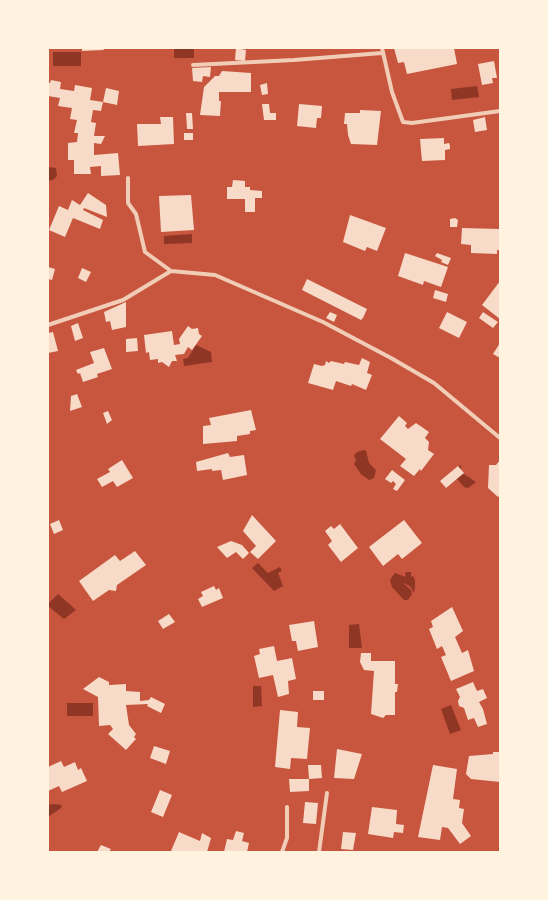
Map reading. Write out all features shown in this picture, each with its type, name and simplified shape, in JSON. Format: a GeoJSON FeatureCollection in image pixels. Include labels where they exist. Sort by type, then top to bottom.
{"type":"FeatureCollection","features":[{"type":"Feature","properties":{"kind":"street"},"geometry":{"type":"LineString","coordinates":[[193,65],[382,50],[392,92],[403,122],[412,123],[500,111]]}},
{"type":"Feature","properties":{"kind":"street"},"geometry":{"type":"LineString","coordinates":[[128,178],[128,203],[136,214],[145,252],[171,271],[215,275],[323,322],[390,358],[434,384],[500,438]]}},
{"type":"Feature","properties":{"kind":"street"},"geometry":{"type":"LineString","coordinates":[[48,325],[123,300],[171,271]]}},
{"type":"Feature","properties":{"kind":"street"},"geometry":{"type":"LineString","coordinates":[[319,852],[328,794]]}},
{"type":"Feature","properties":{"kind":"street"},"geometry":{"type":"LineString","coordinates":[[282,852],[287,838],[287,808]]}},
{"type":"Feature","properties":{"kind":"shaded area"},"geometry":{"type":"Polygon","coordinates":[[[174,48],[194,48],[194,58],[174,58],[174,48]]]}},
{"type":"Feature","properties":{"kind":"shaded area"},"geometry":{"type":"Polygon","coordinates":[[[53,52],[81,52],[81,66],[53,66],[53,52]]]}},
{"type":"Feature","properties":{"kind":"shaded area"},"geometry":{"type":"Polygon","coordinates":[[[477,86],[479,97],[452,100],[451,89],[477,86]]]}},
{"type":"Feature","properties":{"kind":"shaded area"},"geometry":{"type":"Polygon","coordinates":[[[48,167],[56,168],[57,176],[53,180],[48,181],[48,167]]]}},
{"type":"Feature","properties":{"kind":"shaded area"},"geometry":{"type":"Polygon","coordinates":[[[192,234],[192,243],[164,244],[164,236],[192,234]]]}},
{"type":"Feature","properties":{"kind":"shaded area"},"geometry":{"type":"Polygon","coordinates":[[[196,345],[211,352],[212,362],[184,366],[183,359],[188,358],[196,345]]]}},
{"type":"Feature","properties":{"kind":"shaded area"},"geometry":{"type":"Polygon","coordinates":[[[364,450],[366,451],[369,463],[376,470],[374,478],[369,480],[361,474],[354,464],[356,460],[354,455],[357,452],[364,450]]]}},
{"type":"Feature","properties":{"kind":"shaded area"},"geometry":{"type":"Polygon","coordinates":[[[461,465],[461,472],[476,482],[468,488],[464,487],[451,472],[461,465]]]}},
{"type":"Feature","properties":{"kind":"shaded area"},"geometry":{"type":"Polygon","coordinates":[[[258,563],[268,573],[280,567],[282,571],[278,573],[283,586],[274,591],[252,568],[258,563]]]}},
{"type":"Feature","properties":{"kind":"shaded area"},"geometry":{"type":"Polygon","coordinates":[[[406,572],[411,572],[411,577],[413,576],[415,580],[415,586],[414,593],[410,586],[403,583],[411,590],[412,594],[408,600],[404,600],[392,587],[390,580],[395,573],[406,577],[406,572]]]}},
{"type":"Feature","properties":{"kind":"shaded area"},"geometry":{"type":"Polygon","coordinates":[[[58,594],[76,610],[64,619],[48,606],[48,604],[58,594]]]}},
{"type":"Feature","properties":{"kind":"shaded area"},"geometry":{"type":"Polygon","coordinates":[[[359,624],[362,648],[349,648],[349,625],[359,624]]]}},
{"type":"Feature","properties":{"kind":"shaded area"},"geometry":{"type":"Polygon","coordinates":[[[253,686],[261,686],[262,706],[253,707],[253,686]]]}},
{"type":"Feature","properties":{"kind":"shaded area"},"geometry":{"type":"Polygon","coordinates":[[[67,703],[93,703],[93,716],[67,716],[67,703]]]}},
{"type":"Feature","properties":{"kind":"shaded area"},"geometry":{"type":"Polygon","coordinates":[[[451,705],[461,730],[450,734],[441,709],[451,705]]]}},
{"type":"Feature","properties":{"kind":"shaded area"},"geometry":{"type":"Polygon","coordinates":[[[48,805],[62,805],[61,808],[48,817],[48,805]]]}},
{"type":"Feature","properties":{"kind":"building"},"geometry":{"type":"Polygon","coordinates":[[[82,48],[103,48],[104,50],[82,51],[82,48]]]}},
{"type":"Feature","properties":{"kind":"building"},"geometry":{"type":"Polygon","coordinates":[[[236,48],[246,50],[245,61],[235,60],[236,48]]]}},
{"type":"Feature","properties":{"kind":"building"},"geometry":{"type":"Polygon","coordinates":[[[394,48],[454,48],[457,64],[407,74],[404,62],[398,63],[394,48]]]}},
{"type":"Feature","properties":{"kind":"building"},"geometry":{"type":"Polygon","coordinates":[[[494,61],[497,78],[492,78],[493,83],[482,85],[478,64],[494,61]]]}},
{"type":"Feature","properties":{"kind":"building"},"geometry":{"type":"Polygon","coordinates":[[[211,67],[210,77],[203,76],[202,82],[193,81],[192,68],[211,67]]]}},
{"type":"Feature","properties":{"kind":"building"},"geometry":{"type":"Polygon","coordinates":[[[222,71],[251,73],[251,92],[219,92],[219,101],[221,101],[220,116],[200,115],[204,87],[215,76],[219,76],[222,71]]]}},
{"type":"Feature","properties":{"kind":"building"},"geometry":{"type":"Polygon","coordinates":[[[51,80],[61,82],[60,89],[74,91],[75,85],[92,88],[90,100],[103,102],[101,111],[93,110],[91,122],[96,123],[94,136],[105,136],[101,144],[94,143],[94,155],[118,153],[120,175],[101,176],[101,166],[90,167],[91,174],[74,174],[74,160],[68,160],[68,143],[77,142],[78,133],[74,133],[77,120],[70,119],[72,108],[58,106],[60,98],[48,96],[48,83],[50,83],[51,80]]]}},
{"type":"Feature","properties":{"kind":"building"},"geometry":{"type":"Polygon","coordinates":[[[267,83],[268,94],[262,95],[260,85],[267,83]]]}},
{"type":"Feature","properties":{"kind":"building"},"geometry":{"type":"Polygon","coordinates":[[[106,88],[119,91],[117,105],[103,102],[106,88]]]}},
{"type":"Feature","properties":{"kind":"building"},"geometry":{"type":"Polygon","coordinates":[[[262,104],[269,104],[270,113],[276,113],[276,120],[264,120],[262,104]]]}},
{"type":"Feature","properties":{"kind":"building"},"geometry":{"type":"Polygon","coordinates":[[[299,104],[322,106],[321,118],[317,118],[316,128],[297,126],[299,104]]]}},
{"type":"Feature","properties":{"kind":"building"},"geometry":{"type":"Polygon","coordinates":[[[360,110],[381,111],[377,145],[351,144],[347,124],[344,124],[345,113],[360,113],[360,110]]]}},
{"type":"Feature","properties":{"kind":"building"},"geometry":{"type":"Polygon","coordinates":[[[186,113],[192,113],[193,129],[187,129],[186,113]]]}},
{"type":"Feature","properties":{"kind":"building"},"geometry":{"type":"Polygon","coordinates":[[[160,117],[173,117],[174,144],[138,146],[137,124],[161,124],[160,117]]]}},
{"type":"Feature","properties":{"kind":"building"},"geometry":{"type":"Polygon","coordinates":[[[485,117],[487,130],[475,132],[473,120],[485,117]]]}},
{"type":"Feature","properties":{"kind":"building"},"geometry":{"type":"Polygon","coordinates":[[[184,133],[193,133],[193,140],[184,140],[184,133]]]}},
{"type":"Feature","properties":{"kind":"building"},"geometry":{"type":"Polygon","coordinates":[[[444,138],[444,144],[449,143],[450,146],[450,149],[445,150],[445,160],[422,161],[420,139],[444,138]]]}},
{"type":"Feature","properties":{"kind":"building"},"geometry":{"type":"Polygon","coordinates":[[[233,180],[245,181],[245,187],[250,187],[250,190],[262,191],[262,198],[255,198],[255,212],[245,212],[245,199],[227,199],[227,187],[232,187],[233,180]]]}},
{"type":"Feature","properties":{"kind":"building"},"geometry":{"type":"Polygon","coordinates":[[[88,193],[106,205],[107,217],[84,208],[83,210],[103,220],[100,229],[73,218],[65,237],[49,230],[59,206],[68,210],[72,200],[80,205],[88,193]]]}},
{"type":"Feature","properties":{"kind":"building"},"geometry":{"type":"Polygon","coordinates":[[[191,195],[194,230],[161,232],[159,196],[191,195]]]}},
{"type":"Feature","properties":{"kind":"building"},"geometry":{"type":"Polygon","coordinates":[[[350,215],[386,228],[377,251],[367,247],[365,251],[343,242],[350,215]]]}},
{"type":"Feature","properties":{"kind":"building"},"geometry":{"type":"Polygon","coordinates":[[[455,218],[458,220],[457,227],[450,227],[450,219],[455,218]]]}},
{"type":"Feature","properties":{"kind":"building"},"geometry":{"type":"Polygon","coordinates":[[[462,228],[500,229],[500,250],[497,250],[497,254],[471,253],[471,245],[461,244],[462,228]]]}},
{"type":"Feature","properties":{"kind":"building"},"geometry":{"type":"Polygon","coordinates":[[[405,253],[448,267],[441,287],[424,281],[423,285],[398,276],[405,253]]]}},
{"type":"Feature","properties":{"kind":"building"},"geometry":{"type":"Polygon","coordinates":[[[437,253],[451,258],[448,265],[441,262],[442,260],[435,256],[437,253]]]}},
{"type":"Feature","properties":{"kind":"building"},"geometry":{"type":"Polygon","coordinates":[[[48,267],[55,269],[52,280],[48,279],[48,267]]]}},
{"type":"Feature","properties":{"kind":"building"},"geometry":{"type":"Polygon","coordinates":[[[82,268],[91,272],[86,282],[78,278],[82,268]]]}},
{"type":"Feature","properties":{"kind":"building"},"geometry":{"type":"Polygon","coordinates":[[[307,279],[367,309],[363,318],[361,320],[302,290],[307,279]]]}},
{"type":"Feature","properties":{"kind":"building"},"geometry":{"type":"Polygon","coordinates":[[[500,281],[500,319],[482,305],[500,281]]]}},
{"type":"Feature","properties":{"kind":"building"},"geometry":{"type":"Polygon","coordinates":[[[435,290],[448,294],[446,302],[433,298],[435,290]]]}},
{"type":"Feature","properties":{"kind":"building"},"geometry":{"type":"Polygon","coordinates":[[[126,302],[126,327],[112,330],[110,321],[106,322],[104,312],[126,302]]]}},
{"type":"Feature","properties":{"kind":"building"},"geometry":{"type":"Polygon","coordinates":[[[330,312],[337,315],[334,322],[326,318],[330,312]]]}},
{"type":"Feature","properties":{"kind":"building"},"geometry":{"type":"Polygon","coordinates":[[[447,312],[467,322],[459,338],[439,328],[447,312]]]}},
{"type":"Feature","properties":{"kind":"building"},"geometry":{"type":"Polygon","coordinates":[[[483,312],[498,322],[493,328],[479,318],[483,312]]]}},
{"type":"Feature","properties":{"kind":"building"},"geometry":{"type":"Polygon","coordinates":[[[78,323],[83,338],[75,341],[71,326],[78,323]]]}},
{"type":"Feature","properties":{"kind":"building"},"geometry":{"type":"Polygon","coordinates":[[[188,326],[192,329],[198,328],[199,334],[202,336],[192,350],[188,347],[184,354],[175,355],[177,361],[172,361],[169,367],[162,362],[158,363],[158,359],[150,360],[149,352],[146,353],[144,335],[172,331],[174,345],[180,344],[179,339],[188,326]]]}},
{"type":"Feature","properties":{"kind":"building"},"geometry":{"type":"Polygon","coordinates":[[[53,332],[58,351],[48,353],[48,333],[53,332]]]}},
{"type":"Feature","properties":{"kind":"building"},"geometry":{"type":"Polygon","coordinates":[[[137,338],[138,351],[126,352],[126,339],[137,338]]]}},
{"type":"Feature","properties":{"kind":"building"},"geometry":{"type":"Polygon","coordinates":[[[500,343],[500,358],[493,354],[500,343]]]}},
{"type":"Feature","properties":{"kind":"building"},"geometry":{"type":"Polygon","coordinates":[[[104,348],[112,369],[97,374],[98,377],[83,382],[80,373],[78,374],[76,370],[94,363],[90,352],[104,348]]]}},
{"type":"Feature","properties":{"kind":"building"},"geometry":{"type":"Polygon","coordinates":[[[362,358],[370,362],[367,373],[372,375],[366,390],[352,384],[351,386],[336,381],[333,390],[308,383],[314,364],[322,366],[325,365],[326,361],[329,363],[331,361],[359,365],[362,358]]]}},
{"type":"Feature","properties":{"kind":"building"},"geometry":{"type":"Polygon","coordinates":[[[77,394],[82,407],[70,411],[71,396],[77,394]]]}},
{"type":"Feature","properties":{"kind":"building"},"geometry":{"type":"Polygon","coordinates":[[[251,410],[256,430],[250,431],[250,434],[237,436],[237,441],[203,444],[203,426],[211,425],[209,418],[251,410]]]}},
{"type":"Feature","properties":{"kind":"building"},"geometry":{"type":"Polygon","coordinates":[[[108,411],[112,420],[107,424],[103,413],[108,411]]]}},
{"type":"Feature","properties":{"kind":"building"},"geometry":{"type":"Polygon","coordinates":[[[399,416],[407,423],[405,426],[408,429],[416,423],[429,432],[425,438],[429,442],[428,450],[434,454],[421,471],[420,469],[414,476],[400,466],[406,459],[380,439],[399,416]]]}},
{"type":"Feature","properties":{"kind":"building"},"geometry":{"type":"Polygon","coordinates":[[[228,453],[230,457],[244,455],[247,475],[223,480],[221,470],[212,471],[212,469],[197,471],[196,462],[228,453]]]}},
{"type":"Feature","properties":{"kind":"building"},"geometry":{"type":"Polygon","coordinates":[[[122,460],[133,478],[117,487],[113,481],[102,487],[97,479],[110,472],[108,469],[122,460]]]}},
{"type":"Feature","properties":{"kind":"building"},"geometry":{"type":"Polygon","coordinates":[[[500,460],[500,495],[498,497],[488,488],[489,465],[496,465],[500,460]]]}},
{"type":"Feature","properties":{"kind":"building"},"geometry":{"type":"Polygon","coordinates":[[[458,466],[464,473],[446,488],[440,481],[458,466]]]}},
{"type":"Feature","properties":{"kind":"building"},"geometry":{"type":"Polygon","coordinates":[[[392,470],[405,480],[397,491],[393,489],[396,484],[393,481],[391,483],[385,479],[392,470]]]}},
{"type":"Feature","properties":{"kind":"building"},"geometry":{"type":"Polygon","coordinates":[[[252,515],[276,541],[258,559],[250,552],[256,546],[243,531],[252,515]]]}},
{"type":"Feature","properties":{"kind":"building"},"geometry":{"type":"Polygon","coordinates":[[[59,520],[63,530],[54,534],[50,524],[59,520]]]}},
{"type":"Feature","properties":{"kind":"building"},"geometry":{"type":"Polygon","coordinates":[[[404,520],[422,543],[402,559],[398,554],[383,566],[369,547],[404,520]]]}},
{"type":"Feature","properties":{"kind":"building"},"geometry":{"type":"Polygon","coordinates":[[[340,524],[358,548],[341,562],[328,545],[332,541],[325,531],[331,526],[334,529],[340,524]]]}},
{"type":"Feature","properties":{"kind":"building"},"geometry":{"type":"Polygon","coordinates":[[[231,541],[242,545],[249,553],[243,559],[236,552],[227,558],[217,547],[231,541]]]}},
{"type":"Feature","properties":{"kind":"building"},"geometry":{"type":"Polygon","coordinates":[[[135,551],[146,565],[117,585],[116,591],[109,590],[93,601],[79,581],[115,555],[120,561],[135,551]]]}},
{"type":"Feature","properties":{"kind":"building"},"geometry":{"type":"Polygon","coordinates":[[[214,586],[216,590],[219,588],[223,598],[202,607],[198,599],[203,596],[201,592],[214,586]]]}},
{"type":"Feature","properties":{"kind":"building"},"geometry":{"type":"Polygon","coordinates":[[[452,607],[463,631],[455,637],[462,653],[468,650],[474,671],[451,681],[441,657],[446,655],[442,646],[437,649],[429,629],[433,627],[431,621],[452,607]]]}},
{"type":"Feature","properties":{"kind":"building"},"geometry":{"type":"Polygon","coordinates":[[[169,614],[175,622],[163,629],[158,621],[169,614]]]}},
{"type":"Feature","properties":{"kind":"building"},"geometry":{"type":"Polygon","coordinates":[[[314,621],[318,647],[298,651],[296,641],[292,641],[289,625],[314,621]]]}},
{"type":"Feature","properties":{"kind":"building"},"geometry":{"type":"Polygon","coordinates":[[[274,646],[277,661],[292,658],[296,679],[288,681],[289,694],[278,697],[273,675],[259,678],[254,656],[260,654],[259,649],[274,646]]]}},
{"type":"Feature","properties":{"kind":"building"},"geometry":{"type":"Polygon","coordinates":[[[361,653],[371,653],[371,661],[395,661],[395,684],[398,684],[397,692],[395,692],[395,715],[386,715],[383,718],[371,714],[374,671],[364,670],[360,662],[361,653]]]}},
{"type":"Feature","properties":{"kind":"building"},"geometry":{"type":"Polygon","coordinates":[[[99,677],[109,682],[109,685],[126,684],[126,691],[140,692],[140,701],[149,700],[151,697],[165,704],[161,713],[147,706],[148,704],[126,705],[129,725],[136,734],[134,737],[136,739],[126,750],[108,734],[113,729],[110,725],[99,726],[98,697],[83,689],[99,677]]]}},
{"type":"Feature","properties":{"kind":"building"},"geometry":{"type":"Polygon","coordinates":[[[473,682],[477,691],[483,689],[487,698],[479,702],[483,709],[487,724],[478,727],[474,718],[468,720],[464,708],[459,706],[458,701],[460,697],[456,689],[473,682]]]}},
{"type":"Feature","properties":{"kind":"building"},"geometry":{"type":"Polygon","coordinates":[[[313,691],[324,691],[324,700],[313,700],[313,691]]]}},
{"type":"Feature","properties":{"kind":"building"},"geometry":{"type":"Polygon","coordinates":[[[280,710],[298,712],[297,727],[310,728],[307,759],[291,758],[290,769],[275,767],[280,710]]]}},
{"type":"Feature","properties":{"kind":"building"},"geometry":{"type":"Polygon","coordinates":[[[154,746],[170,751],[166,764],[150,758],[154,746]]]}},
{"type":"Feature","properties":{"kind":"building"},"geometry":{"type":"Polygon","coordinates":[[[337,749],[362,754],[354,779],[334,778],[337,749]]]}},
{"type":"Feature","properties":{"kind":"building"},"geometry":{"type":"Polygon","coordinates":[[[493,752],[500,752],[500,782],[471,779],[466,774],[469,756],[493,754],[493,752]]]}},
{"type":"Feature","properties":{"kind":"building"},"geometry":{"type":"Polygon","coordinates":[[[61,761],[64,767],[75,762],[78,770],[81,768],[87,781],[62,792],[59,786],[48,791],[48,767],[61,761]]]}},
{"type":"Feature","properties":{"kind":"building"},"geometry":{"type":"Polygon","coordinates":[[[308,765],[321,765],[322,778],[309,779],[308,765]]]}},
{"type":"Feature","properties":{"kind":"building"},"geometry":{"type":"Polygon","coordinates":[[[433,765],[457,769],[453,799],[460,800],[459,808],[464,809],[462,823],[471,836],[460,844],[448,828],[442,827],[440,840],[418,837],[433,765]]]}},
{"type":"Feature","properties":{"kind":"building"},"geometry":{"type":"Polygon","coordinates":[[[289,779],[309,779],[309,791],[290,792],[289,779]]]}},
{"type":"Feature","properties":{"kind":"building"},"geometry":{"type":"Polygon","coordinates":[[[160,790],[172,795],[163,817],[151,812],[160,790]]]}},
{"type":"Feature","properties":{"kind":"building"},"geometry":{"type":"Polygon","coordinates":[[[305,802],[318,803],[316,824],[303,823],[305,802]]]}},
{"type":"Feature","properties":{"kind":"building"},"geometry":{"type":"Polygon","coordinates":[[[372,807],[397,810],[396,824],[404,825],[403,833],[394,832],[393,838],[368,834],[372,807]]]}},
{"type":"Feature","properties":{"kind":"building"},"geometry":{"type":"Polygon","coordinates":[[[236,831],[244,833],[242,841],[249,843],[247,852],[224,852],[227,839],[233,840],[236,831]]]}},
{"type":"Feature","properties":{"kind":"building"},"geometry":{"type":"Polygon","coordinates":[[[179,832],[200,841],[202,833],[211,838],[207,852],[171,851],[179,832]]]}},
{"type":"Feature","properties":{"kind":"building"},"geometry":{"type":"Polygon","coordinates":[[[343,832],[356,833],[353,850],[341,849],[343,832]]]}},
{"type":"Feature","properties":{"kind":"building"},"geometry":{"type":"Polygon","coordinates":[[[101,845],[111,849],[109,852],[97,852],[101,845]]]}}]}
